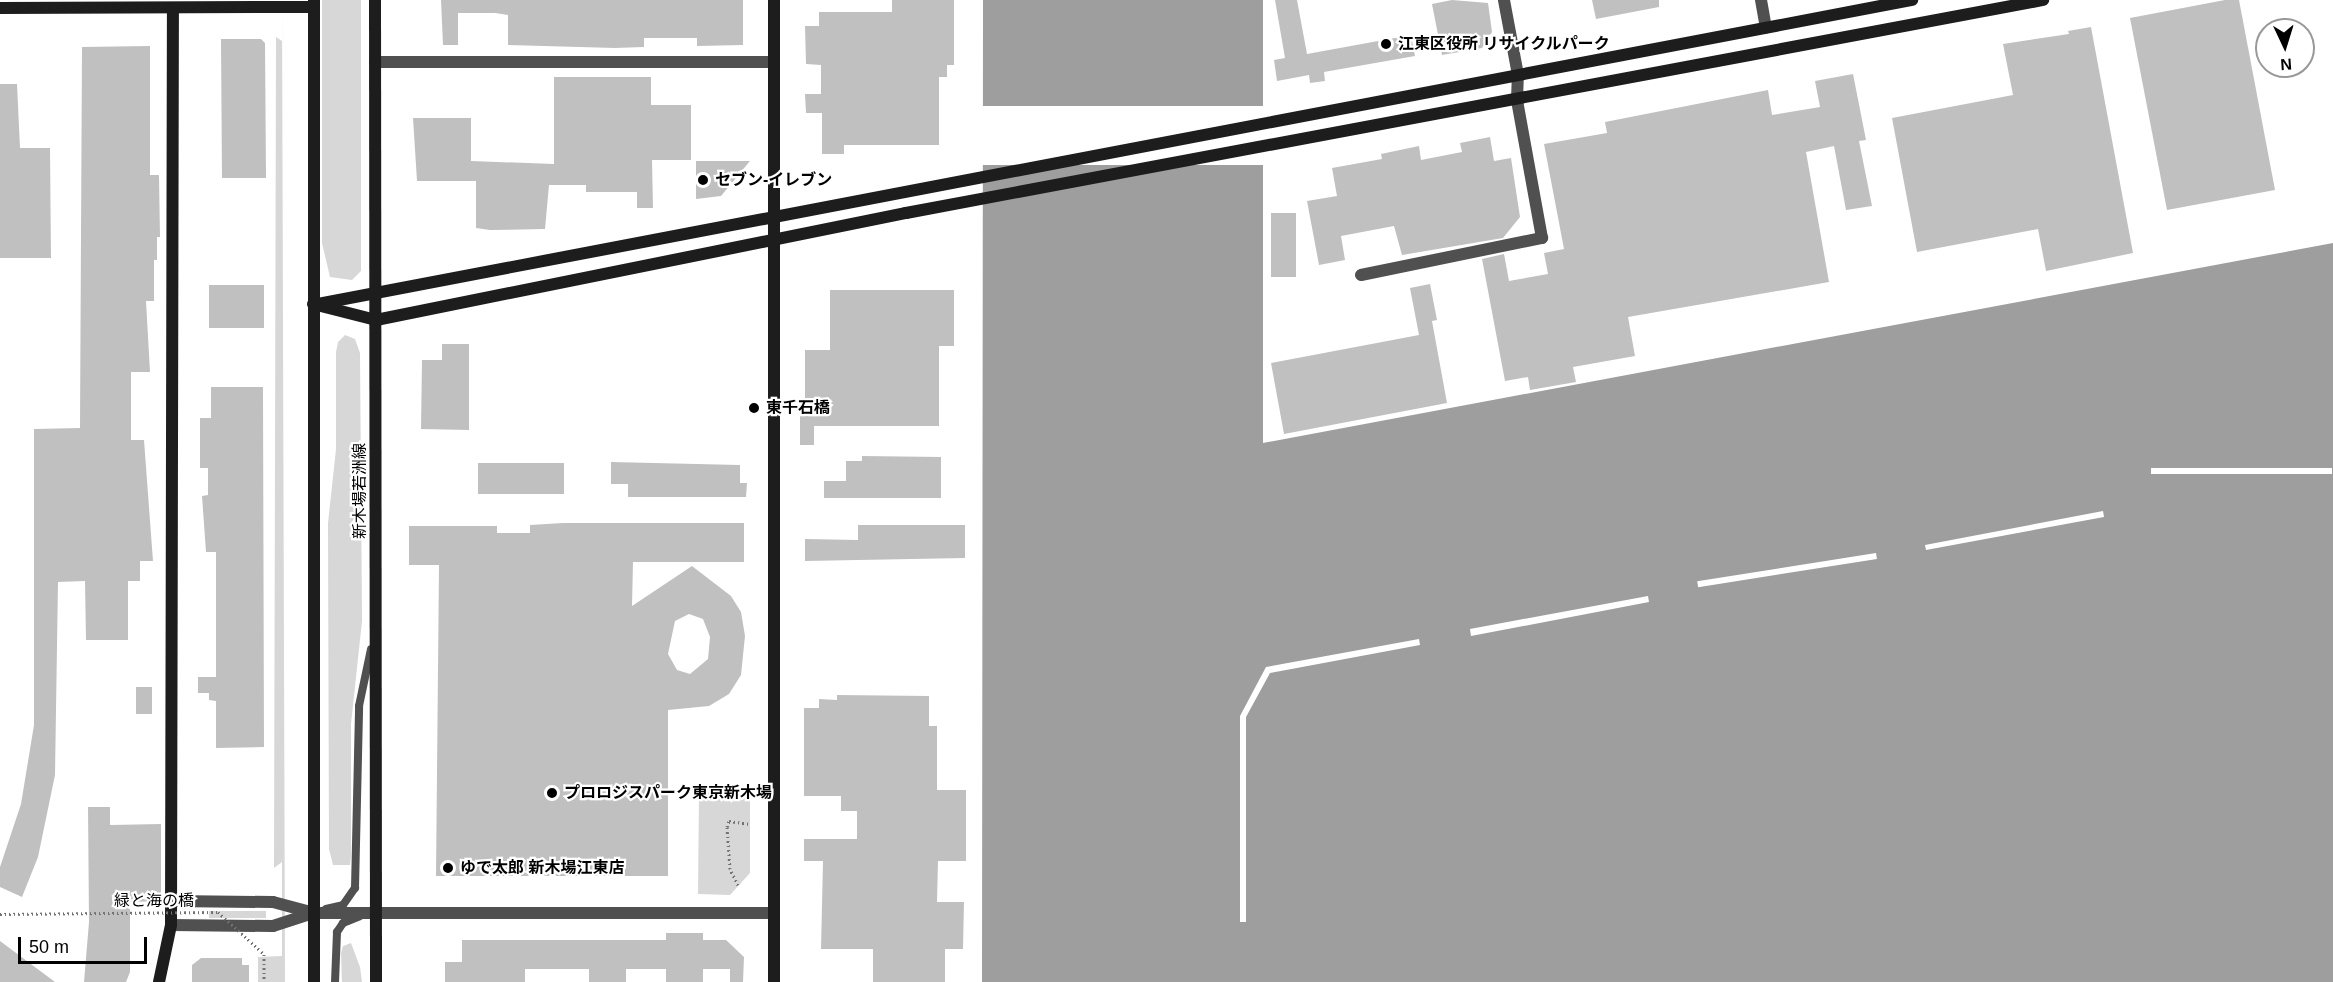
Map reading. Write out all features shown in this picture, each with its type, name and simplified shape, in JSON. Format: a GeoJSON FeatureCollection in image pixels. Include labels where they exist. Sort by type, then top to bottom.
{"type":"FeatureCollection","features":[{"type":"Feature","properties":{"kind":"street","name":"新木場若洲線"},"geometry":{"type":"LineString","coordinates":[[375,0],[376,982]]}},
{"type":"Feature","properties":{"kind":"street"},"geometry":{"type":"LineString","coordinates":[[774,0],[774,982]]}},
{"type":"Feature","properties":{"kind":"street"},"geometry":{"type":"LineString","coordinates":[[1361,275],[1542,238],[1517,100],[1518,75],[1504,0]]}},
{"type":"Feature","properties":{"kind":"street"},"geometry":{"type":"LineString","coordinates":[[1761,0],[1766,28]]}},
{"type":"Feature","properties":{"kind":"street"},"geometry":{"type":"LineString","coordinates":[[314,304],[377,290],[1342,110],[1912,0]]}},
{"type":"Feature","properties":{"kind":"street"},"geometry":{"type":"LineString","coordinates":[[314,304],[376,320],[906,213],[2043,0]]}},
{"type":"Feature","properties":{"kind":"street"},"geometry":{"type":"LineString","coordinates":[[0,8],[173,8],[314,4],[314,982]]}},
{"type":"Feature","properties":{"kind":"street"},"geometry":{"type":"LineString","coordinates":[[159,982],[171,926],[173,8]]}},
{"type":"Feature","properties":{"kind":"street"},"geometry":{"type":"LineString","coordinates":[[375,62],[774,62]]}},
{"type":"Feature","properties":{"kind":"street"},"geometry":{"type":"LineString","coordinates":[[171,901],[273,902],[314,913],[774,913]]}},
{"type":"Feature","properties":{"kind":"street"},"geometry":{"type":"LineString","coordinates":[[171,926],[273,926],[314,913]]}},
{"type":"Feature","properties":{"kind":"lane"},"geometry":{"type":"LineString","coordinates":[[314,913],[343,904],[355,888],[359,706],[376,630]]}},
{"type":"Feature","properties":{"kind":"lane"},"geometry":{"type":"LineString","coordinates":[[335,982],[337,932],[350,919],[376,912]]}},
{"type":"Feature","properties":{"kind":"path"},"geometry":{"type":"LineString","coordinates":[[738,885],[730,869],[727,827],[729,821],[750,824]]}},
{"type":"Feature","properties":{"kind":"path","name":"緑と海の橋"},"geometry":{"type":"LineString","coordinates":[[0,914],[218,912],[264,954],[264,982]]}},
{"type":"Feature","properties":{"kind":"shaded area"},"geometry":{"type":"Polygon","coordinates":[[[282,0],[285,982],[258,982],[258,957],[282,956],[282,862],[274,868],[276,37],[282,41],[282,0]]]}},
{"type":"Feature","properties":{"kind":"shaded area"},"geometry":{"type":"Polygon","coordinates":[[[322,0],[361,0],[361,271],[352,280],[330,277],[322,243],[322,0]]]}},
{"type":"Feature","properties":{"kind":"shaded area"},"geometry":{"type":"Polygon","coordinates":[[[983,0],[1263,0],[1263,443],[2333,243],[2333,982],[982,982],[983,0]]]}},
{"type":"Feature","properties":{"kind":"shaded area"},"geometry":{"type":"Polygon","coordinates":[[[345,335],[355,339],[360,353],[362,621],[351,724],[350,865],[333,865],[329,849],[328,523],[336,449],[336,352],[338,342],[345,335]]]}},
{"type":"Feature","properties":{"kind":"shaded area"},"geometry":{"type":"Polygon","coordinates":[[[750,791],[750,873],[730,895],[698,894],[699,792],[750,791]]]}},
{"type":"Feature","properties":{"kind":"shaded area"},"geometry":{"type":"Polygon","coordinates":[[[209,911],[266,911],[266,918],[209,918],[209,911]]]}},
{"type":"Feature","properties":{"kind":"shaded area"},"geometry":{"type":"Polygon","coordinates":[[[351,943],[360,967],[362,982],[342,982],[341,953],[343,946],[351,943]]]}},
{"type":"Feature","properties":{"kind":"pier"},"geometry":{"type":"Polygon","coordinates":[[[974,106],[1266,106],[1266,165],[974,165],[974,106]]]}},
{"type":"Feature","properties":{"kind":"pier"},"geometry":{"type":"Polygon","coordinates":[[[2151,468],[2332,468],[2332,474],[2151,474],[2151,468]]]}},
{"type":"Feature","properties":{"kind":"pier"},"geometry":{"type":"Polygon","coordinates":[[[2103,511],[2104,517],[1926,550],[1925,545],[2103,511]]]}},
{"type":"Feature","properties":{"kind":"pier"},"geometry":{"type":"Polygon","coordinates":[[[1876,553],[1877,559],[1698,587],[1697,581],[1876,553]]]}},
{"type":"Feature","properties":{"kind":"pier"},"geometry":{"type":"Polygon","coordinates":[[[1648,596],[1649,602],[1471,636],[1470,629],[1648,596]]]}},
{"type":"Feature","properties":{"kind":"pier"},"geometry":{"type":"Polygon","coordinates":[[[1419,639],[1420,645],[1270,673],[1246,717],[1246,922],[1240,922],[1240,716],[1266,667],[1419,639]]]}},
{"type":"Feature","properties":{"kind":"building"},"geometry":{"type":"Polygon","coordinates":[[[441,0],[743,0],[743,45],[697,46],[697,38],[644,38],[644,47],[508,45],[508,15],[458,13],[458,45],[443,45],[441,0]]]}},
{"type":"Feature","properties":{"kind":"building"},"geometry":{"type":"Polygon","coordinates":[[[892,0],[954,0],[954,65],[947,65],[947,77],[939,77],[939,145],[844,145],[844,154],[822,154],[822,113],[806,113],[805,94],[821,94],[821,65],[806,64],[805,26],[819,26],[819,12],[892,12],[892,0]]]}},
{"type":"Feature","properties":{"kind":"building","name":"江東区役所 リサイクルパーク"},"geometry":{"type":"Polygon","coordinates":[[[1275,0],[1297,0],[1307,54],[1411,35],[1415,56],[1324,72],[1325,81],[1310,83],[1309,75],[1277,81],[1274,60],[1285,58],[1275,0]]]}},
{"type":"Feature","properties":{"kind":"building"},"geometry":{"type":"Polygon","coordinates":[[[1452,0],[1488,3],[1492,32],[1482,48],[1442,55],[1432,4],[1452,0]]]}},
{"type":"Feature","properties":{"kind":"building"},"geometry":{"type":"Polygon","coordinates":[[[1592,0],[1659,0],[1659,7],[1596,19],[1592,0]]]}},
{"type":"Feature","properties":{"kind":"building"},"geometry":{"type":"Polygon","coordinates":[[[2225,0],[2239,0],[2275,190],[2167,210],[2130,18],[2225,0]]]}},
{"type":"Feature","properties":{"kind":"building"},"geometry":{"type":"Polygon","coordinates":[[[2091,27],[2133,253],[2046,271],[2038,229],[1917,252],[1892,118],[2013,95],[2003,44],[2069,34],[2068,31],[2091,27]]]}},
{"type":"Feature","properties":{"kind":"building"},"geometry":{"type":"Polygon","coordinates":[[[221,39],[261,39],[265,43],[266,178],[222,178],[221,39]]]}},
{"type":"Feature","properties":{"kind":"building"},"geometry":{"type":"Polygon","coordinates":[[[150,46],[150,175],[159,175],[160,237],[157,237],[157,260],[154,260],[154,301],[146,301],[150,372],[131,372],[131,440],[144,440],[153,561],[140,561],[140,581],[128,581],[128,640],[86,640],[85,581],[58,582],[55,775],[38,857],[22,897],[0,887],[0,867],[21,804],[34,725],[34,429],[80,428],[82,47],[150,46]]]}},
{"type":"Feature","properties":{"kind":"building"},"geometry":{"type":"Polygon","coordinates":[[[1853,74],[1866,140],[1859,141],[1872,206],[1846,210],[1834,146],[1806,152],[1829,282],[1628,317],[1635,356],[1573,367],[1576,382],[1530,390],[1528,377],[1505,381],[1482,259],[1504,254],[1509,281],[1548,274],[1544,253],[1564,249],[1544,144],[1607,133],[1605,122],[1768,90],[1772,115],[1820,107],[1815,81],[1853,74]]]}},
{"type":"Feature","properties":{"kind":"building"},"geometry":{"type":"Polygon","coordinates":[[[554,77],[651,77],[651,105],[691,105],[691,160],[652,160],[653,208],[637,208],[637,192],[586,192],[586,185],[549,185],[545,229],[490,230],[476,228],[476,181],[417,181],[413,118],[471,118],[471,161],[554,164],[554,77]]]}},
{"type":"Feature","properties":{"kind":"building"},"geometry":{"type":"Polygon","coordinates":[[[0,84],[17,84],[20,148],[50,148],[51,258],[0,258],[0,84]]]}},
{"type":"Feature","properties":{"kind":"building"},"geometry":{"type":"Polygon","coordinates":[[[1490,137],[1494,161],[1511,158],[1520,217],[1503,238],[1402,255],[1394,226],[1341,236],[1345,260],[1319,265],[1307,201],[1337,196],[1332,168],[1382,159],[1381,154],[1419,146],[1421,160],[1462,152],[1460,143],[1490,137]]]}},
{"type":"Feature","properties":{"kind":"building"},"geometry":{"type":"Polygon","coordinates":[[[696,161],[750,161],[721,196],[696,199],[696,161]]]}},
{"type":"Feature","properties":{"kind":"building"},"geometry":{"type":"Polygon","coordinates":[[[1271,213],[1296,213],[1296,277],[1271,277],[1271,213]]]}},
{"type":"Feature","properties":{"kind":"building"},"geometry":{"type":"Polygon","coordinates":[[[1430,284],[1437,320],[1432,321],[1447,403],[1284,434],[1271,363],[1419,335],[1410,288],[1430,284]]]}},
{"type":"Feature","properties":{"kind":"building"},"geometry":{"type":"Polygon","coordinates":[[[209,285],[264,285],[264,328],[209,328],[209,285]]]}},
{"type":"Feature","properties":{"kind":"building"},"geometry":{"type":"Polygon","coordinates":[[[830,290],[954,290],[954,346],[939,346],[939,426],[814,426],[814,445],[800,445],[800,411],[805,411],[805,350],[830,350],[830,290]]]}},
{"type":"Feature","properties":{"kind":"building"},"geometry":{"type":"Polygon","coordinates":[[[442,344],[469,344],[469,430],[421,429],[422,360],[442,360],[442,344]]]}},
{"type":"Feature","properties":{"kind":"building"},"geometry":{"type":"Polygon","coordinates":[[[211,387],[263,387],[264,747],[216,748],[216,701],[209,700],[209,693],[198,693],[198,677],[216,677],[216,552],[206,552],[202,496],[208,495],[208,468],[200,468],[200,418],[211,418],[211,387]]]}},
{"type":"Feature","properties":{"kind":"building"},"geometry":{"type":"Polygon","coordinates":[[[862,456],[941,457],[941,498],[824,498],[824,481],[846,481],[846,461],[862,461],[862,456]]]}},
{"type":"Feature","properties":{"kind":"building"},"geometry":{"type":"Polygon","coordinates":[[[611,462],[740,465],[740,483],[747,483],[746,497],[628,497],[628,484],[611,484],[611,462]]]}},
{"type":"Feature","properties":{"kind":"building"},"geometry":{"type":"Polygon","coordinates":[[[478,463],[564,463],[564,494],[478,494],[478,463]]]}},
{"type":"Feature","properties":{"kind":"building","name":"プロロジスパーク東京新木場"},"geometry":{"type":"Polygon","coordinates":[[[744,523],[744,562],[633,562],[632,606],[692,566],[731,596],[741,612],[745,636],[741,675],[729,694],[709,706],[668,710],[668,876],[436,876],[439,565],[409,565],[409,526],[497,526],[497,533],[530,533],[530,525],[744,523]],[[689,614],[675,621],[668,654],[677,670],[690,674],[708,659],[710,637],[703,619],[689,614]]]}},
{"type":"Feature","properties":{"kind":"building"},"geometry":{"type":"Polygon","coordinates":[[[858,525],[965,525],[965,558],[805,561],[805,539],[858,540],[858,525]]]}},
{"type":"Feature","properties":{"kind":"building"},"geometry":{"type":"Polygon","coordinates":[[[136,687],[152,687],[152,714],[136,714],[136,687]]]}},
{"type":"Feature","properties":{"kind":"building"},"geometry":{"type":"Polygon","coordinates":[[[837,695],[929,696],[929,726],[937,726],[937,790],[966,790],[966,861],[938,861],[937,902],[964,902],[963,949],[945,949],[945,982],[873,982],[873,949],[821,949],[823,861],[804,861],[804,839],[857,839],[857,811],[841,811],[841,796],[804,796],[804,708],[819,708],[819,699],[837,700],[837,695]]]}},
{"type":"Feature","properties":{"kind":"building"},"geometry":{"type":"Polygon","coordinates":[[[88,807],[110,807],[110,825],[161,824],[161,901],[130,902],[130,972],[126,982],[84,982],[89,922],[88,807]]]}},
{"type":"Feature","properties":{"kind":"building"},"geometry":{"type":"Polygon","coordinates":[[[666,933],[703,933],[703,940],[726,940],[744,957],[743,982],[730,982],[730,969],[703,969],[703,982],[666,982],[666,969],[626,969],[626,982],[589,982],[589,969],[525,969],[525,982],[445,982],[445,962],[462,962],[462,940],[666,940],[666,933]]]}},
{"type":"Feature","properties":{"kind":"building"},"geometry":{"type":"Polygon","coordinates":[[[0,941],[55,982],[0,982],[0,941]]]}},
{"type":"Feature","properties":{"kind":"building"},"geometry":{"type":"Polygon","coordinates":[[[201,958],[242,958],[242,965],[249,965],[249,982],[192,982],[192,965],[201,958]]]}},
{"type":"Feature","properties":{"kind":"place","name":"江東区役所 リサイクルパーク"},"geometry":{"type":"Point","coordinates":[1386,44]}},
{"type":"Feature","properties":{"kind":"place","name":"セブン-イレブン"},"geometry":{"type":"Point","coordinates":[703,180]}},
{"type":"Feature","properties":{"kind":"place","name":"東千石橋"},"geometry":{"type":"Point","coordinates":[754,408]}},
{"type":"Feature","properties":{"kind":"place","name":"プロロジスパーク東京新木場"},"geometry":{"type":"Point","coordinates":[552,793]}},
{"type":"Feature","properties":{"kind":"place","name":"ゆで太郎 新木場江東店"},"geometry":{"type":"Point","coordinates":[448,868]}}]}
